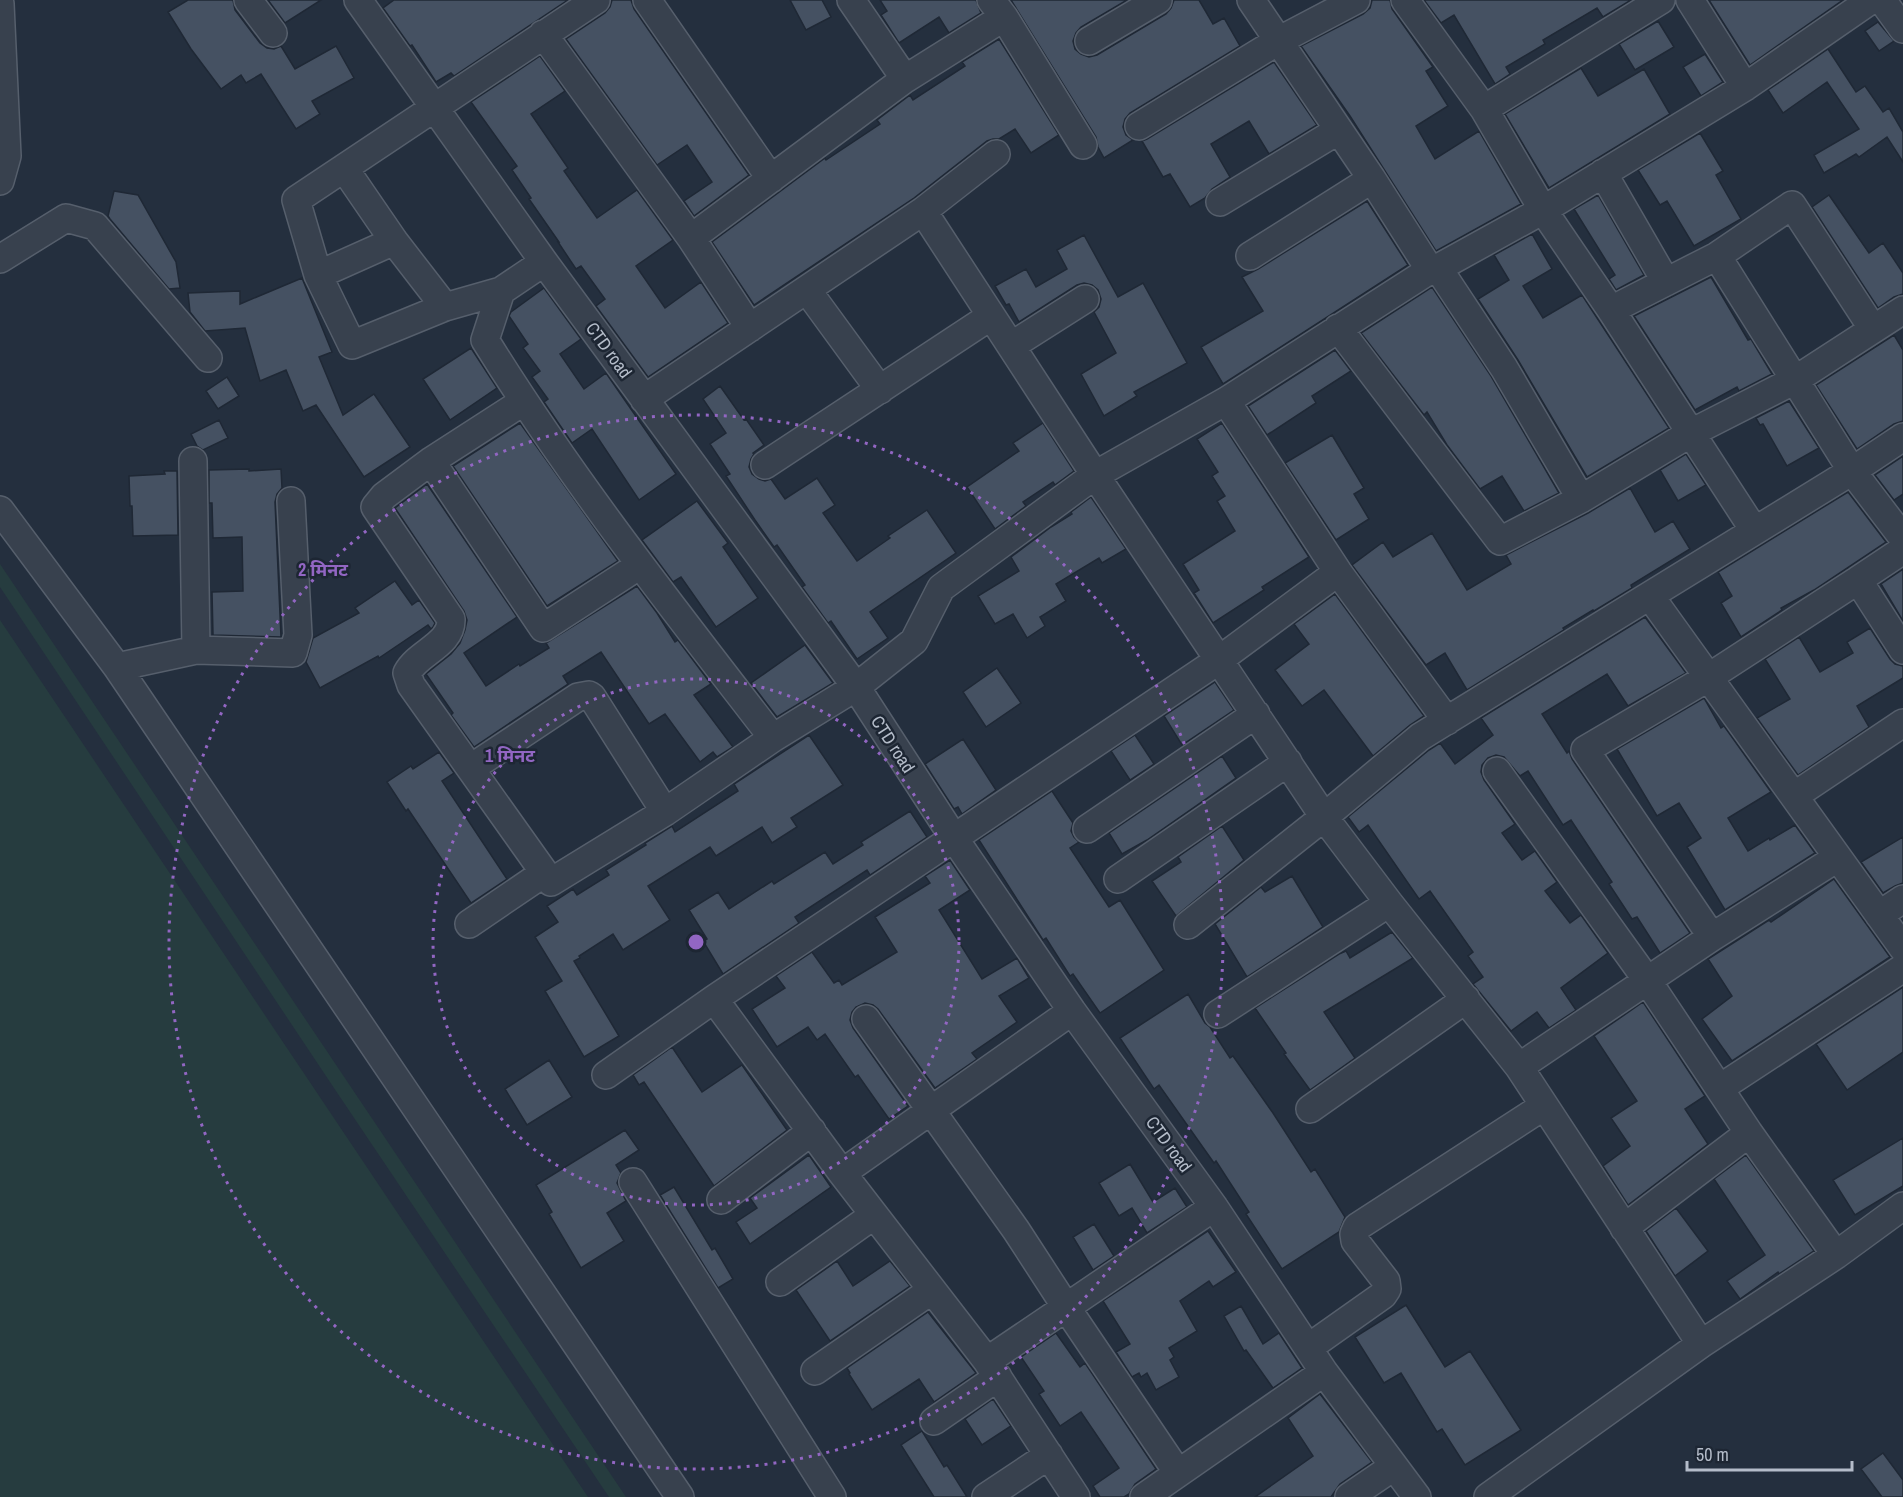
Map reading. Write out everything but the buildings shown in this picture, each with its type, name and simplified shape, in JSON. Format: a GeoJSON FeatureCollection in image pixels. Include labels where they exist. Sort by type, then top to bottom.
{"type":"FeatureCollection","features":[{"type":"Feature","properties":{"kind":"street"},"geometry":{"type":"LineString","coordinates":[[248,0],[273,33]]}},
{"type":"Feature","properties":{"kind":"street"},"geometry":{"type":"LineString","coordinates":[[544,262],[501,291],[444,307],[352,345],[318,275],[296,200],[596,0]]}},
{"type":"Feature","properties":{"kind":"street"},"geometry":{"type":"LineString","coordinates":[[647,0],[771,178]]}},
{"type":"Feature","properties":{"kind":"street"},"geometry":{"type":"LineString","coordinates":[[851,0],[904,79]]}},
{"type":"Feature","properties":{"kind":"street"},"geometry":{"type":"LineString","coordinates":[[1089,41],[1158,0]]}},
{"type":"Feature","properties":{"kind":"street"},"geometry":{"type":"LineString","coordinates":[[1251,0],[1504,368],[1581,499]]}},
{"type":"Feature","properties":{"kind":"street"},"geometry":{"type":"LineString","coordinates":[[1139,126],[1278,41],[1356,0]]}},
{"type":"Feature","properties":{"kind":"street"},"geometry":{"type":"LineString","coordinates":[[1405,0],[1484,109],[1543,210],[1754,530]]}},
{"type":"Feature","properties":{"kind":"street"},"geometry":{"type":"LineString","coordinates":[[1484,109],[1661,0]]}},
{"type":"Feature","properties":{"kind":"street"},"geometry":{"type":"LineString","coordinates":[[1690,0],[1745,87]]}},
{"type":"Feature","properties":{"kind":"street"},"geometry":{"type":"LineString","coordinates":[[524,401],[430,461],[384,496],[375,507],[451,619],[452,627],[436,647],[412,663],[407,673],[411,685],[551,882],[665,812],[773,738],[855,687],[914,641],[941,588],[1095,475],[1226,400],[1434,269],[1543,210],[1745,87],[1871,0]]}},
{"type":"Feature","properties":{"kind":"street"},"geometry":{"type":"LineString","coordinates":[[1882,0],[1903,29]]}},
{"type":"Feature","properties":{"kind":"street","name":"CTD road"},"geometry":{"type":"LineString","coordinates":[[363,2],[434,108],[544,262],[855,687],[1072,1011],[1214,1207],[1324,1372],[1417,1497]]}},
{"type":"Feature","properties":{"kind":"street"},"geometry":{"type":"LineString","coordinates":[[0,4],[7,156],[0,181]]}},
{"type":"Feature","properties":{"kind":"street"},"geometry":{"type":"LineString","coordinates":[[691,238],[998,9],[1083,145]]}},
{"type":"Feature","properties":{"kind":"street"},"geometry":{"type":"LineString","coordinates":[[543,34],[691,238],[750,328]]}},
{"type":"Feature","properties":{"kind":"street"},"geometry":{"type":"LineString","coordinates":[[1220,202],[1339,130]]}},
{"type":"Feature","properties":{"kind":"street"},"geometry":{"type":"LineString","coordinates":[[644,399],[923,211],[996,154]]}},
{"type":"Feature","properties":{"kind":"street"},"geometry":{"type":"LineString","coordinates":[[345,168],[393,241],[444,307]]}},
{"type":"Feature","properties":{"kind":"street"},"geometry":{"type":"LineString","coordinates":[[1603,173],[1666,282]]}},
{"type":"Feature","properties":{"kind":"street"},"geometry":{"type":"LineString","coordinates":[[1250,256],[1372,179]]}},
{"type":"Feature","properties":{"kind":"street"},"geometry":{"type":"LineString","coordinates":[[1611,310],[1717,256],[1792,205],[1873,329]]}},
{"type":"Feature","properties":{"kind":"street"},"geometry":{"type":"LineString","coordinates":[[923,211],[1095,475],[1324,817],[1519,1067],[1701,1344]]}},
{"type":"Feature","properties":{"kind":"street"},"geometry":{"type":"LineString","coordinates":[[0,259],[66,218],[95,226],[208,358]]}},
{"type":"Feature","properties":{"kind":"street"},"geometry":{"type":"LineString","coordinates":[[318,275],[393,241]]}},
{"type":"Feature","properties":{"kind":"street"},"geometry":{"type":"LineString","coordinates":[[1717,256],[1852,471],[1903,538]]}},
{"type":"Feature","properties":{"kind":"street"},"geometry":{"type":"LineString","coordinates":[[807,290],[880,390]]}},
{"type":"Feature","properties":{"kind":"street"},"geometry":{"type":"LineString","coordinates":[[501,291],[485,340],[524,401],[640,565],[773,738]]}},
{"type":"Feature","properties":{"kind":"street"},"geometry":{"type":"LineString","coordinates":[[1011,346],[1085,299]]}},
{"type":"Feature","properties":{"kind":"street"},"geometry":{"type":"LineString","coordinates":[[1338,328],[1500,542],[1581,499],[1691,433],[1795,380],[1903,310]]}},
{"type":"Feature","properties":{"kind":"street"},"geometry":{"type":"LineString","coordinates":[[765,465],[992,316]]}},
{"type":"Feature","properties":{"kind":"street"},"geometry":{"type":"LineString","coordinates":[[1226,400],[1338,572],[1447,721]]}},
{"type":"Feature","properties":{"kind":"street"},"geometry":{"type":"LineString","coordinates":[[1188,925],[1420,737],[1852,471],[1903,437]]}},
{"type":"Feature","properties":{"kind":"street"},"geometry":{"type":"LineString","coordinates":[[193,461],[196,651]]}},
{"type":"Feature","properties":{"kind":"street"},"geometry":{"type":"LineString","coordinates":[[430,461],[543,628],[640,565]]}},
{"type":"Feature","properties":{"kind":"street"},"geometry":{"type":"LineString","coordinates":[[117,667],[196,651],[293,653],[298,635],[291,501]]}},
{"type":"Feature","properties":{"kind":"street"},"geometry":{"type":"LineString","coordinates":[[0,510],[117,667],[680,1497]]}},
{"type":"Feature","properties":{"kind":"street"},"geometry":{"type":"LineString","coordinates":[[1712,937],[1585,750],[1709,677],[1903,550]]}},
{"type":"Feature","properties":{"kind":"street"},"geometry":{"type":"LineString","coordinates":[[606,1075],[714,999],[1219,660],[1338,572]]}},
{"type":"Feature","properties":{"kind":"street"},"geometry":{"type":"LineString","coordinates":[[1858,580],[1903,650]]}},
{"type":"Feature","properties":{"kind":"street"},"geometry":{"type":"LineString","coordinates":[[1650,596],[1903,948]]}},
{"type":"Feature","properties":{"kind":"street"},"geometry":{"type":"LineString","coordinates":[[471,768],[579,697],[589,695],[665,812]]}},
{"type":"Feature","properties":{"kind":"street"},"geometry":{"type":"LineString","coordinates":[[1087,829],[1256,714]]}},
{"type":"Feature","properties":{"kind":"street"},"geometry":{"type":"LineString","coordinates":[[1794,796],[1903,723]]}},
{"type":"Feature","properties":{"kind":"street"},"geometry":{"type":"LineString","coordinates":[[1118,879],[1288,762]]}},
{"type":"Feature","properties":{"kind":"street"},"geometry":{"type":"LineString","coordinates":[[1497,771],[1647,980],[1749,1133],[1836,1255]]}},
{"type":"Feature","properties":{"kind":"street"},"geometry":{"type":"LineString","coordinates":[[1519,1067],[1712,937],[1837,858]]}},
{"type":"Feature","properties":{"kind":"street"},"geometry":{"type":"LineString","coordinates":[[469,924],[544,873]]}},
{"type":"Feature","properties":{"kind":"street"},"geometry":{"type":"LineString","coordinates":[[1879,915],[1903,899]]}},
{"type":"Feature","properties":{"kind":"street"},"geometry":{"type":"LineString","coordinates":[[1218,1014],[1389,903]]}},
{"type":"Feature","properties":{"kind":"street"},"geometry":{"type":"LineString","coordinates":[[1720,1088],[1903,968]]}},
{"type":"Feature","properties":{"kind":"street"},"geometry":{"type":"LineString","coordinates":[[714,999],[842,1173],[992,1369],[1076,1497]]}},
{"type":"Feature","properties":{"kind":"street"},"geometry":{"type":"LineString","coordinates":[[1310,1109],[1466,999]]}},
{"type":"Feature","properties":{"kind":"street"},"geometry":{"type":"LineString","coordinates":[[842,1173],[1072,1011]]}},
{"type":"Feature","properties":{"kind":"street"},"geometry":{"type":"LineString","coordinates":[[866,1019],[1016,1230],[1178,1473]]}},
{"type":"Feature","properties":{"kind":"street"},"geometry":{"type":"LineString","coordinates":[[1308,1348],[1383,1295],[1387,1289],[1386,1281],[1355,1241],[1354,1234],[1357,1227],[1545,1106]]}},
{"type":"Feature","properties":{"kind":"street"},"geometry":{"type":"LineString","coordinates":[[721,1200],[812,1131]]}},
{"type":"Feature","properties":{"kind":"street"},"geometry":{"type":"LineString","coordinates":[[1624,1228],[1749,1133]]}},
{"type":"Feature","properties":{"kind":"street"},"geometry":{"type":"LineString","coordinates":[[633,1182],[832,1497]]}},
{"type":"Feature","properties":{"kind":"street"},"geometry":{"type":"LineString","coordinates":[[1488,1497],[1701,1344],[1836,1255],[1903,1206]]}},
{"type":"Feature","properties":{"kind":"street"},"geometry":{"type":"LineString","coordinates":[[934,1421],[1066,1307],[1214,1207]]}},
{"type":"Feature","properties":{"kind":"street"},"geometry":{"type":"LineString","coordinates":[[780,1282],[874,1215]]}},
{"type":"Feature","properties":{"kind":"street"},"geometry":{"type":"LineString","coordinates":[[815,1371],[932,1290]]}},
{"type":"Feature","properties":{"kind":"street"},"geometry":{"type":"LineString","coordinates":[[1144,1497],[1324,1372]]}},
{"type":"Feature","properties":{"kind":"street"},"geometry":{"type":"LineString","coordinates":[[986,1497],[1049,1455]]}},
{"type":"Feature","properties":{"kind":"street"},"geometry":{"type":"LineString","coordinates":[[1349,1497],[1393,1467]]}},
{"type":"Feature","properties":{"kind":"green space"},"geometry":{"type":"Polygon","coordinates":[[[0,564],[626,1497],[609,1497],[340,1097],[0,587],[0,564]]]}},
{"type":"Feature","properties":{"kind":"green space"},"geometry":{"type":"Polygon","coordinates":[[[0,620],[588,1497],[0,1497],[0,620]]]}}]}
